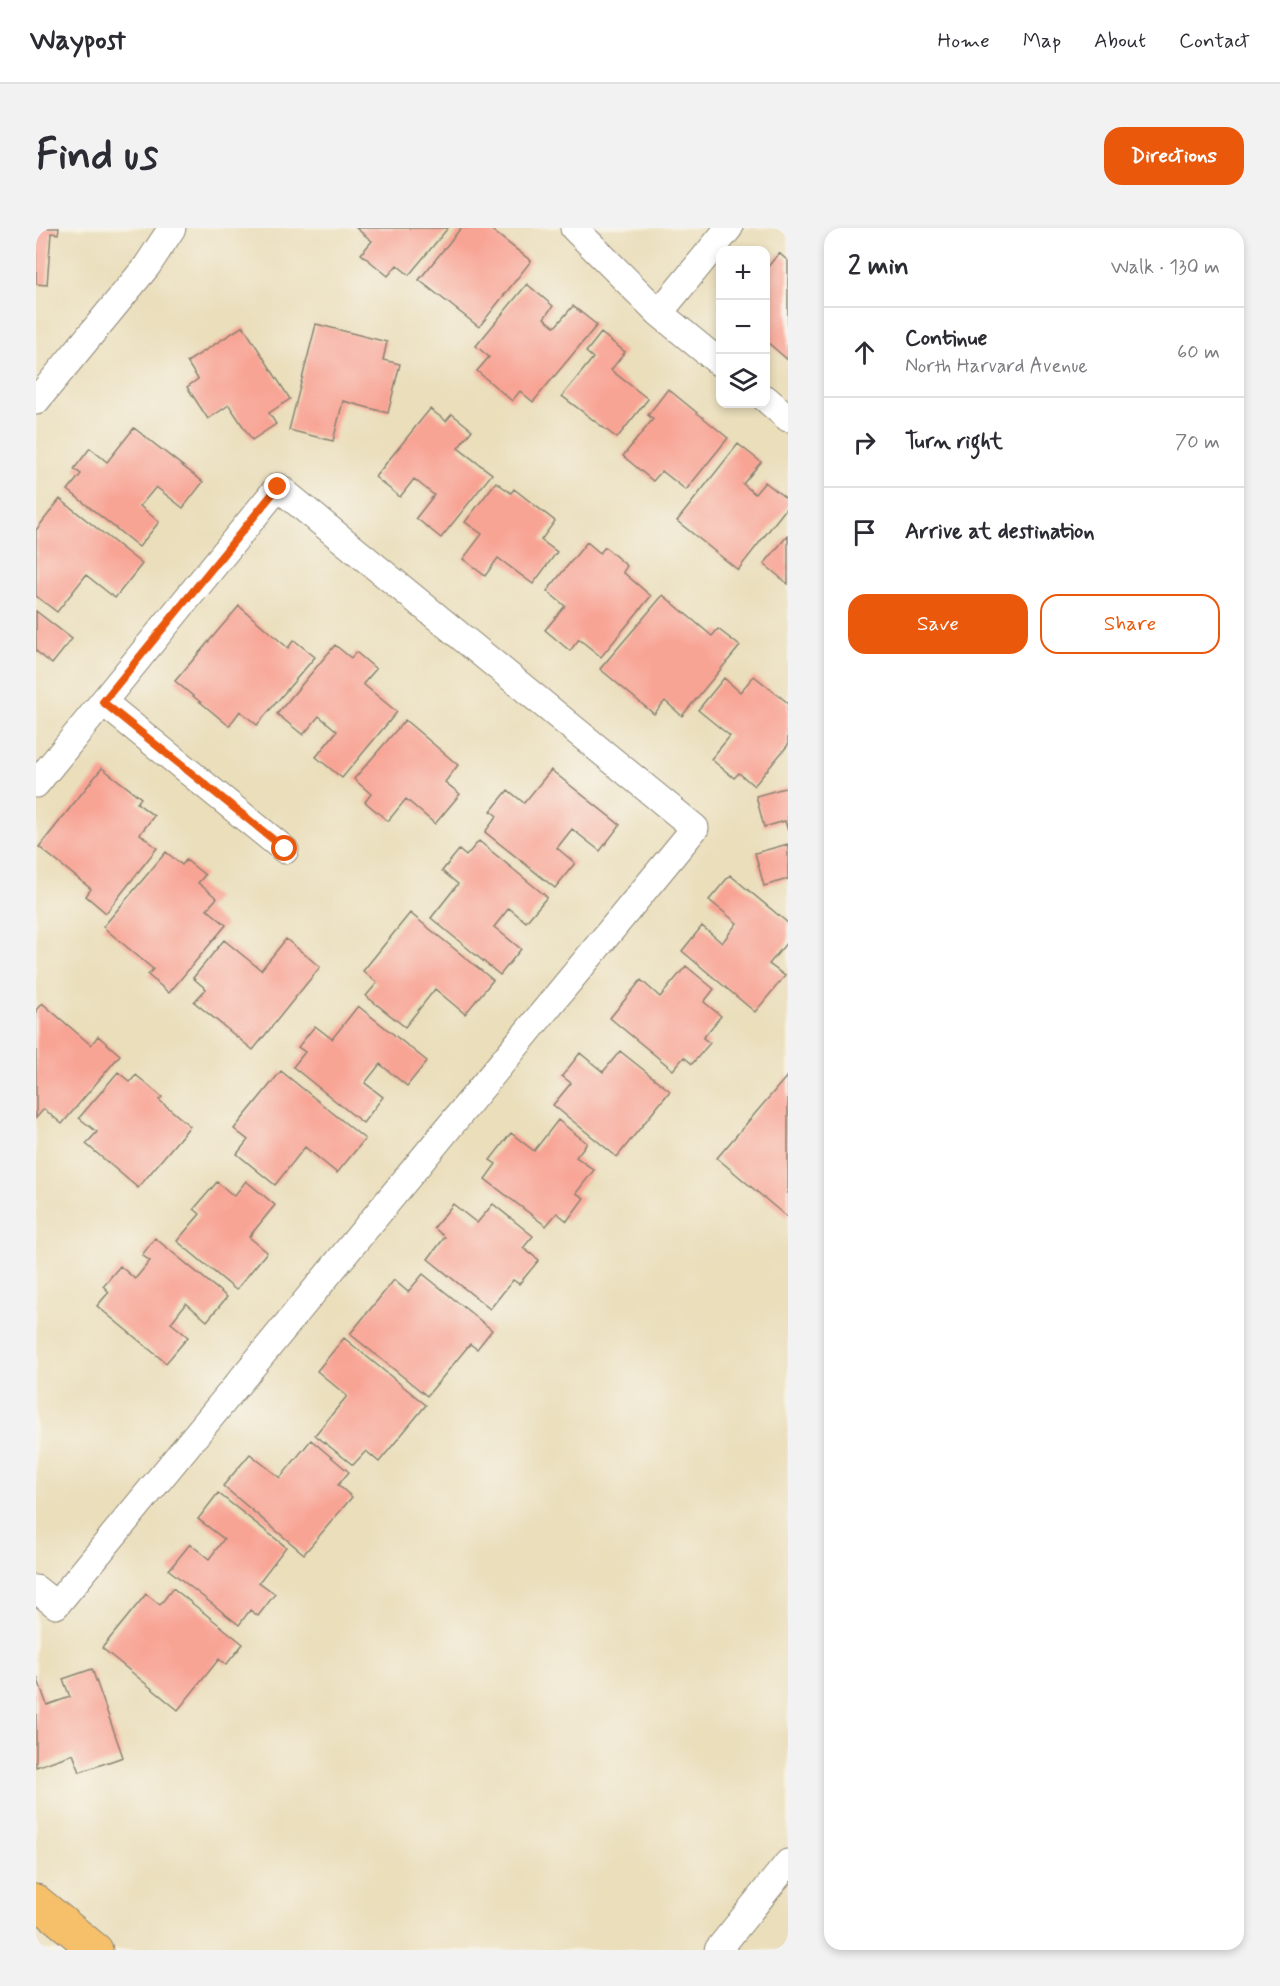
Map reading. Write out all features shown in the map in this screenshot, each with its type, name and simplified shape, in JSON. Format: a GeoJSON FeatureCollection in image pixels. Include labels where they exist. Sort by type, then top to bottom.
{"type":"FeatureCollection","features":[{"type":"Feature","properties":{"kind":"main road"},"geometry":{"type":"LineString","coordinates":[[36,1901],[96,1950]]}},
{"type":"Feature","properties":{"kind":"street"},"geometry":{"type":"LineString","coordinates":[[36,400],[147,266],[172,228]]}},
{"type":"Feature","properties":{"kind":"street"},"geometry":{"type":"LineString","coordinates":[[574,228],[659,313],[716,360]]}},
{"type":"Feature","properties":{"kind":"street"},"geometry":{"type":"LineString","coordinates":[[659,313],[729,228]]}},
{"type":"Feature","properties":{"kind":"street"},"geometry":{"type":"LineString","coordinates":[[770,403],[788,418]]}},
{"type":"Feature","properties":{"kind":"street"},"geometry":{"type":"LineString","coordinates":[[36,784],[278,487],[695,828],[46,1597]]}},
{"type":"Feature","properties":{"kind":"street"},"geometry":{"type":"LineString","coordinates":[[103,702],[285,849]]}},
{"type":"Feature","properties":{"kind":"street"},"geometry":{"type":"LineString","coordinates":[[718,1950],[788,1863]]}},
{"type":"Feature","properties":{"kind":"building"},"geometry":{"type":"Polygon","coordinates":[[[36,228],[59,228],[58,234],[51,233],[47,285],[36,284],[36,228]]]}},
{"type":"Feature","properties":{"kind":"building"},"geometry":{"type":"Polygon","coordinates":[[[356,228],[448,228],[409,275],[397,265],[388,276],[361,254],[372,241],[356,228]]]}},
{"type":"Feature","properties":{"kind":"building"},"geometry":{"type":"Polygon","coordinates":[[[461,228],[489,228],[531,261],[479,327],[419,280],[461,228]]]}},
{"type":"Feature","properties":{"kind":"building"},"geometry":{"type":"Polygon","coordinates":[[[779,253],[788,261],[788,360],[770,344],[770,264],[779,253]]]}},
{"type":"Feature","properties":{"kind":"building"},"geometry":{"type":"Polygon","coordinates":[[[527,284],[553,306],[544,318],[555,327],[573,306],[597,325],[533,402],[520,391],[512,401],[477,371],[489,357],[476,346],[527,284]]]}},
{"type":"Feature","properties":{"kind":"building"},"geometry":{"type":"Polygon","coordinates":[[[316,324],[387,342],[383,360],[400,364],[388,413],[343,401],[333,441],[289,430],[316,324]]]}},
{"type":"Feature","properties":{"kind":"building"},"geometry":{"type":"Polygon","coordinates":[[[243,326],[290,399],[269,413],[276,424],[252,440],[229,405],[208,419],[187,387],[198,379],[187,362],[243,326]]]}},
{"type":"Feature","properties":{"kind":"building"},"geometry":{"type":"Polygon","coordinates":[[[601,333],[625,352],[611,370],[648,399],[617,438],[562,396],[593,358],[586,352],[601,333]]]}},
{"type":"Feature","properties":{"kind":"building"},"geometry":{"type":"Polygon","coordinates":[[[668,389],[728,438],[686,490],[662,471],[653,481],[623,456],[653,419],[648,415],[668,389]]]}},
{"type":"Feature","properties":{"kind":"building"},"geometry":{"type":"Polygon","coordinates":[[[430,409],[446,421],[452,414],[472,430],[458,448],[492,474],[441,538],[416,518],[434,495],[414,479],[400,497],[375,477],[430,409]]]}},
{"type":"Feature","properties":{"kind":"building"},"geometry":{"type":"Polygon","coordinates":[[[134,428],[203,482],[183,508],[156,487],[140,506],[159,522],[139,547],[68,490],[81,474],[74,469],[90,448],[107,462],[134,428]]]}},
{"type":"Feature","properties":{"kind":"building"},"geometry":{"type":"Polygon","coordinates":[[[738,444],[761,462],[743,484],[755,494],[765,482],[788,500],[788,506],[738,570],[677,521],[738,444]]]}},
{"type":"Feature","properties":{"kind":"building"},"geometry":{"type":"Polygon","coordinates":[[[496,482],[511,493],[514,489],[555,521],[541,540],[557,552],[533,584],[498,558],[485,576],[463,559],[482,534],[465,522],[496,482]]]}},
{"type":"Feature","properties":{"kind":"building"},"geometry":{"type":"Polygon","coordinates":[[[60,499],[142,564],[115,598],[86,575],[57,612],[36,596],[36,530],[60,499]]]}},
{"type":"Feature","properties":{"kind":"building"},"geometry":{"type":"Polygon","coordinates":[[[788,535],[788,584],[764,564],[788,535]]]}},
{"type":"Feature","properties":{"kind":"building"},"geometry":{"type":"Polygon","coordinates":[[[587,542],[600,553],[605,547],[627,566],[623,572],[651,596],[601,657],[579,639],[570,651],[545,630],[565,606],[547,591],[587,542]]]}},
{"type":"Feature","properties":{"kind":"building"},"geometry":{"type":"Polygon","coordinates":[[[663,595],[712,636],[718,629],[740,646],[682,716],[665,701],[654,714],[600,669],[663,595]]]}},
{"type":"Feature","properties":{"kind":"building"},"geometry":{"type":"Polygon","coordinates":[[[239,606],[288,648],[294,640],[315,657],[257,725],[240,711],[229,726],[175,681],[239,606]]]}},
{"type":"Feature","properties":{"kind":"building"},"geometry":{"type":"Polygon","coordinates":[[[36,611],[72,639],[52,664],[36,651],[36,611]]]}},
{"type":"Feature","properties":{"kind":"building"},"geometry":{"type":"Polygon","coordinates":[[[335,645],[351,658],[356,652],[376,669],[363,684],[397,712],[342,778],[316,757],[337,731],[319,716],[303,735],[277,714],[335,645]]]}},
{"type":"Feature","properties":{"kind":"building"},"geometry":{"type":"Polygon","coordinates":[[[754,676],[788,703],[788,745],[754,786],[739,773],[734,778],[711,759],[730,736],[698,710],[724,678],[740,692],[754,676]]]}},
{"type":"Feature","properties":{"kind":"building"},"geometry":{"type":"Polygon","coordinates":[[[405,720],[458,765],[445,782],[460,794],[435,824],[406,799],[388,821],[365,802],[371,794],[354,779],[405,720]]]}},
{"type":"Feature","properties":{"kind":"building"},"geometry":{"type":"Polygon","coordinates":[[[102,768],[141,798],[137,803],[154,816],[140,834],[157,848],[106,913],[86,896],[91,889],[39,847],[102,768]]]}},
{"type":"Feature","properties":{"kind":"building"},"geometry":{"type":"Polygon","coordinates":[[[551,770],[620,825],[600,851],[572,829],[557,848],[575,863],[555,888],[485,832],[497,816],[491,811],[508,790],[524,803],[551,770]]]}},
{"type":"Feature","properties":{"kind":"building"},"geometry":{"type":"Polygon","coordinates":[[[788,787],[788,831],[785,821],[764,827],[756,796],[788,787]]]}},
{"type":"Feature","properties":{"kind":"building"},"geometry":{"type":"Polygon","coordinates":[[[479,841],[547,897],[526,922],[509,908],[494,927],[521,949],[500,975],[431,918],[458,884],[442,871],[459,850],[466,856],[479,841]]]}},
{"type":"Feature","properties":{"kind":"building"},"geometry":{"type":"Polygon","coordinates":[[[788,844],[788,879],[764,886],[755,853],[788,844]]]}},
{"type":"Feature","properties":{"kind":"building"},"geometry":{"type":"Polygon","coordinates":[[[166,852],[182,865],[186,860],[205,875],[198,883],[217,898],[207,909],[226,925],[169,993],[148,975],[153,969],[103,927],[166,852]]]}},
{"type":"Feature","properties":{"kind":"building"},"geometry":{"type":"Polygon","coordinates":[[[730,875],[788,923],[788,941],[769,964],[785,976],[755,1012],[682,951],[702,926],[722,943],[737,923],[709,900],[730,875]]]}},
{"type":"Feature","properties":{"kind":"building"},"geometry":{"type":"Polygon","coordinates":[[[410,913],[493,980],[465,1014],[435,989],[405,1027],[366,996],[377,983],[363,971],[410,913]]]}},
{"type":"Feature","properties":{"kind":"building"},"geometry":{"type":"Polygon","coordinates":[[[286,939],[320,967],[253,1050],[194,1002],[206,989],[193,978],[224,940],[261,970],[286,939]]]}},
{"type":"Feature","properties":{"kind":"building"},"geometry":{"type":"Polygon","coordinates":[[[686,966],[714,989],[704,1002],[721,1016],[703,1038],[710,1043],[692,1064],[684,1057],[673,1070],[610,1018],[641,980],[660,997],[686,966]]]}},
{"type":"Feature","properties":{"kind":"building"},"geometry":{"type":"Polygon","coordinates":[[[42,1003],[91,1045],[98,1036],[120,1055],[62,1124],[44,1109],[36,1118],[36,1010],[42,1003]]]}},
{"type":"Feature","properties":{"kind":"building"},"geometry":{"type":"Polygon","coordinates":[[[358,1006],[427,1061],[407,1086],[380,1064],[365,1083],[383,1097],[363,1123],[293,1067],[305,1052],[298,1047],[315,1026],[332,1039],[358,1006]]]}},
{"type":"Feature","properties":{"kind":"building"},"geometry":{"type":"Polygon","coordinates":[[[620,1051],[670,1091],[617,1157],[553,1105],[571,1083],[562,1076],[580,1053],[603,1072],[620,1051]]]}},
{"type":"Feature","properties":{"kind":"building"},"geometry":{"type":"Polygon","coordinates":[[[281,1071],[365,1139],[337,1173],[305,1147],[275,1185],[237,1154],[248,1140],[234,1129],[281,1071]]]}},
{"type":"Feature","properties":{"kind":"building"},"geometry":{"type":"Polygon","coordinates":[[[118,1072],[130,1082],[136,1075],[162,1097],[159,1100],[190,1126],[138,1188],[86,1144],[97,1132],[79,1118],[118,1072]]]}},
{"type":"Feature","properties":{"kind":"building"},"geometry":{"type":"Polygon","coordinates":[[[788,1075],[788,1218],[717,1158],[788,1075]]]}},
{"type":"Feature","properties":{"kind":"building"},"geometry":{"type":"Polygon","coordinates":[[[558,1120],[587,1143],[576,1157],[594,1170],[576,1193],[584,1198],[567,1221],[557,1213],[546,1226],[485,1179],[496,1164],[490,1160],[511,1133],[534,1151],[558,1120]]]}},
{"type":"Feature","properties":{"kind":"building"},"geometry":{"type":"Polygon","coordinates":[[[246,1181],[275,1205],[249,1237],[267,1252],[236,1290],[177,1241],[200,1214],[194,1209],[217,1182],[234,1196],[246,1181]]]}},
{"type":"Feature","properties":{"kind":"building"},"geometry":{"type":"Polygon","coordinates":[[[453,1204],[477,1223],[493,1204],[533,1236],[523,1248],[539,1260],[519,1284],[513,1280],[490,1309],[428,1259],[445,1237],[434,1228],[453,1204]]]}},
{"type":"Feature","properties":{"kind":"building"},"geometry":{"type":"Polygon","coordinates":[[[155,1238],[227,1297],[207,1321],[186,1303],[171,1323],[188,1337],[166,1363],[97,1306],[109,1292],[103,1286],[120,1266],[135,1279],[150,1261],[142,1255],[155,1238]]]}},
{"type":"Feature","properties":{"kind":"building"},"geometry":{"type":"Polygon","coordinates":[[[423,1274],[492,1330],[477,1349],[470,1344],[427,1396],[350,1334],[394,1280],[408,1292],[423,1274]]]}},
{"type":"Feature","properties":{"kind":"building"},"geometry":{"type":"Polygon","coordinates":[[[344,1338],[426,1405],[379,1462],[366,1451],[353,1465],[315,1435],[347,1396],[317,1371],[344,1338]]]}},
{"type":"Feature","properties":{"kind":"building"},"geometry":{"type":"Polygon","coordinates":[[[311,1440],[349,1472],[338,1485],[352,1497],[304,1554],[223,1486],[250,1454],[280,1478],[311,1440]]]}},
{"type":"Feature","properties":{"kind":"building"},"geometry":{"type":"Polygon","coordinates":[[[218,1493],[286,1547],[259,1582],[275,1594],[258,1616],[250,1610],[239,1625],[169,1570],[190,1544],[209,1559],[224,1539],[198,1519],[218,1493]]]}},
{"type":"Feature","properties":{"kind":"building"},"geometry":{"type":"Polygon","coordinates":[[[173,1588],[243,1644],[226,1665],[219,1659],[178,1710],[102,1648],[146,1594],[160,1605],[173,1588]]]}},
{"type":"Feature","properties":{"kind":"building"},"geometry":{"type":"Polygon","coordinates":[[[92,1669],[123,1757],[80,1772],[73,1754],[36,1767],[36,1674],[47,1705],[70,1697],[63,1679],[92,1669]]]}},
{"type":"Feature","properties":{"kind":"route"},"geometry":{"type":"LineString","coordinates":[[278,487],[103,702],[285,849]]}}]}
